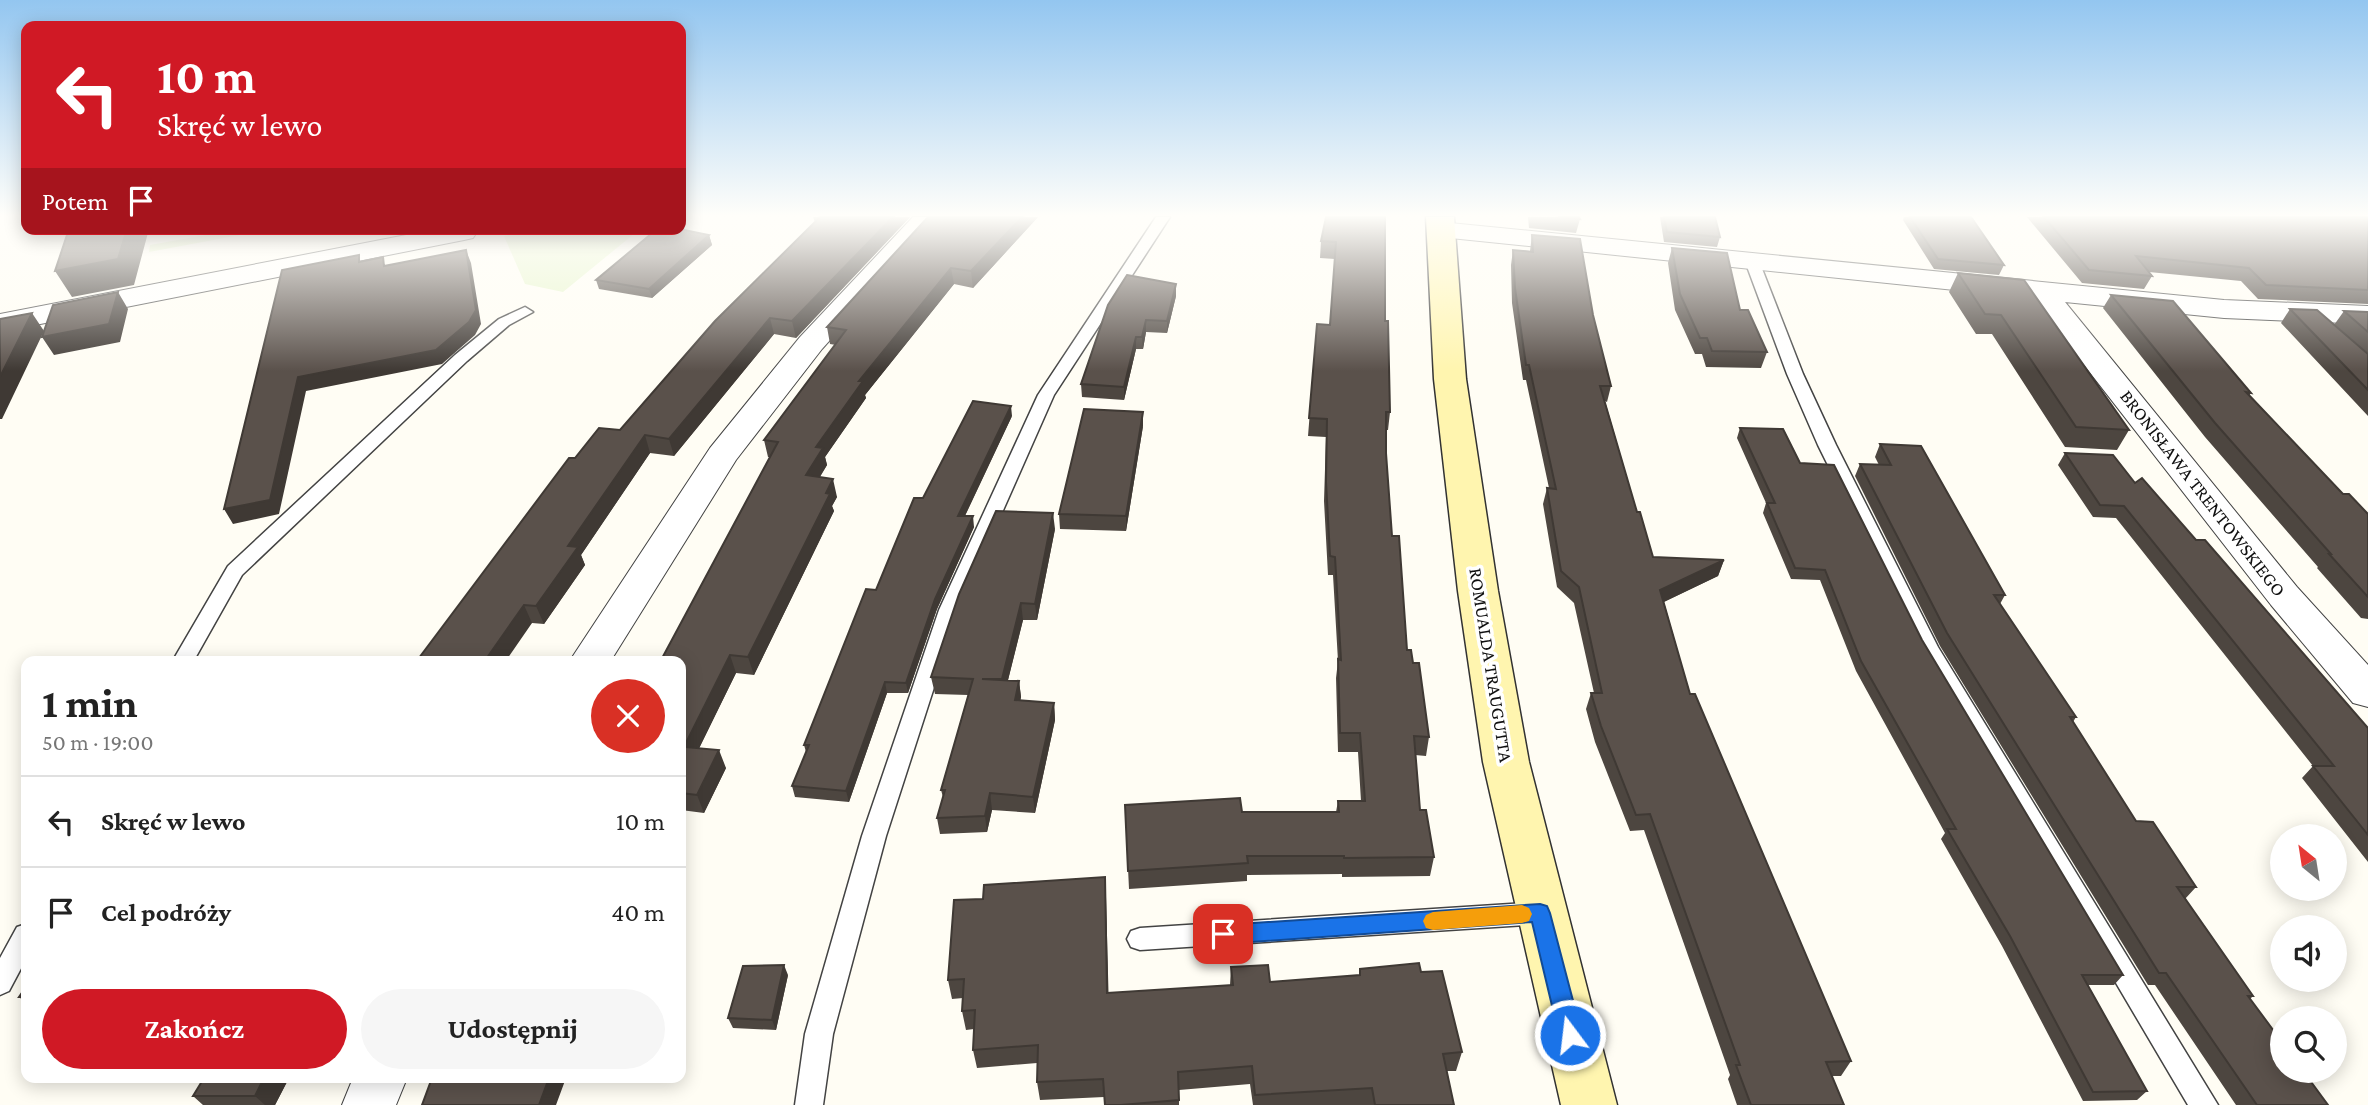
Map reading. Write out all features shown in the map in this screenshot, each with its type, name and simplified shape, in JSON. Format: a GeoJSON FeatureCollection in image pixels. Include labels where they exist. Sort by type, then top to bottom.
{"type":"FeatureCollection","features":[{"type":"Feature","properties":{"kind":"street"},"geometry":{"type":"LineString","coordinates":[[0,323],[278,269]]}},
{"type":"Feature","properties":{"kind":"street"},"geometry":{"type":"LineString","coordinates":[[593,656],[722,455],[811,343],[880,269]]}},
{"type":"Feature","properties":{"kind":"street","name":"ROMUALDA TRAUGUTTA"},"geometry":{"type":"LineString","coordinates":[[1443,269],[1450,379],[1478,591],[1506,762],[1540,913],[1589,1105]]}},
{"type":"Feature","properties":{"kind":"street"},"geometry":{"type":"LineString","coordinates":[[1825,269],[2319,323],[2368,315]]}},
{"type":"Feature","properties":{"kind":"street","name":"BRONISŁAWA TRENTOWSKIEGO"},"geometry":{"type":"LineString","coordinates":[[2041,291],[2284,596],[2368,692]]}},
{"type":"Feature","properties":{"kind":"street"},"geometry":{"type":"LineString","coordinates":[[369,1105],[378,1083]]}},
{"type":"Feature","properties":{"kind":"lane"},"geometry":{"type":"LineString","coordinates":[[809,1105],[819,1034],[874,836],[950,610],[1046,396],[1128,269]]}},
{"type":"Feature","properties":{"kind":"lane"},"geometry":{"type":"LineString","coordinates":[[1755,269],[1795,374],[1827,445],[1929,649],[2204,1105]]}},
{"type":"Feature","properties":{"kind":"lane"},"geometry":{"type":"LineString","coordinates":[[185,656],[235,571],[461,358],[504,322],[525,312]]}},
{"type":"Feature","properties":{"kind":"lane"},"geometry":{"type":"LineString","coordinates":[[1140,939],[1540,913]]}},
{"type":"Feature","properties":{"kind":"lane"},"geometry":{"type":"LineString","coordinates":[[0,983],[21,944]]}},
{"type":"Feature","properties":{"kind":"green space"},"geometry":{"type":"Polygon","coordinates":[[[518,269],[592,269],[563,292],[525,284],[518,269]]]}},
{"type":"Feature","properties":{"kind":"building"},"geometry":{"type":"Polygon","coordinates":[[[469,269],[476,310],[469,322],[436,350],[298,377],[270,500],[224,509],[282,270],[469,269]]]}},
{"type":"Feature","properties":{"kind":"building"},"geometry":{"type":"Polygon","coordinates":[[[610,269],[672,269],[649,289],[596,280],[610,269]]]}},
{"type":"Feature","properties":{"kind":"building"},"geometry":{"type":"Polygon","coordinates":[[[768,269],[843,269],[792,321],[770,318],[669,439],[645,435],[568,546],[578,547],[536,606],[524,605],[488,656],[420,656],[569,458],[575,458],[599,428],[620,430],[715,321],[768,269]]]}},
{"type":"Feature","properties":{"kind":"building"},"geometry":{"type":"Polygon","coordinates":[[[881,269],[951,269],[859,381],[863,381],[816,447],[823,448],[806,475],[833,479],[826,493],[830,494],[748,657],[730,655],[686,743],[686,656],[663,656],[778,442],[764,440],[846,330],[827,327],[881,269]]]}},
{"type":"Feature","properties":{"kind":"building"},"geometry":{"type":"Polygon","coordinates":[[[1334,269],[1385,269],[1390,412],[1386,412],[1386,453],[1392,536],[1399,536],[1407,650],[1411,650],[1413,663],[1419,663],[1429,737],[1414,736],[1420,810],[1426,810],[1434,857],[1247,856],[1248,863],[1128,871],[1125,805],[1240,798],[1242,812],[1339,812],[1338,801],[1365,801],[1360,733],[1340,733],[1338,659],[1341,660],[1335,557],[1330,556],[1326,482],[1327,419],[1309,418],[1317,324],[1330,325],[1334,269]]]}},
{"type":"Feature","properties":{"kind":"building"},"geometry":{"type":"Polygon","coordinates":[[[1514,269],[1585,269],[1593,315],[1611,386],[1600,386],[1653,557],[1724,560],[1660,590],[1690,694],[1695,694],[1851,1061],[1826,1062],[1844,1105],[1751,1105],[1736,1065],[1740,1065],[1650,814],[1636,815],[1591,693],[1602,693],[1579,587],[1561,571],[1547,488],[1556,489],[1529,365],[1526,365],[1514,269]]]}},
{"type":"Feature","properties":{"kind":"building"},"geometry":{"type":"Polygon","coordinates":[[[1676,269],[1731,269],[1740,310],[1748,310],[1767,352],[1712,351],[1707,338],[1700,338],[1680,294],[1676,269]]]}},
{"type":"Feature","properties":{"kind":"building"},"geometry":{"type":"Polygon","coordinates":[[[2146,269],[2152,276],[2089,270],[2146,269]]]}},
{"type":"Feature","properties":{"kind":"building"},"geometry":{"type":"Polygon","coordinates":[[[2250,269],[2368,269],[2368,290],[2266,285],[2250,269]]]}},
{"type":"Feature","properties":{"kind":"building"},"geometry":{"type":"Polygon","coordinates":[[[1958,273],[2024,280],[2129,430],[2076,427],[2001,315],[1985,314],[1958,273]]]}},
{"type":"Feature","properties":{"kind":"building"},"geometry":{"type":"Polygon","coordinates":[[[1127,275],[1176,284],[1167,321],[1146,320],[1142,337],[1136,337],[1124,387],[1081,384],[1108,305],[1127,275]]]}},
{"type":"Feature","properties":{"kind":"building"},"geometry":{"type":"Polygon","coordinates":[[[118,292],[109,324],[42,337],[53,305],[118,292]]]}},
{"type":"Feature","properties":{"kind":"building"},"geometry":{"type":"Polygon","coordinates":[[[2111,295],[2173,301],[2251,393],[2246,392],[2343,494],[2349,494],[2368,514],[2368,597],[2215,423],[2111,295]]]}},
{"type":"Feature","properties":{"kind":"building"},"geometry":{"type":"Polygon","coordinates":[[[2290,309],[2317,310],[2368,354],[2368,390],[2290,309]]]}},
{"type":"Feature","properties":{"kind":"building"},"geometry":{"type":"Polygon","coordinates":[[[2344,311],[2368,312],[2368,332],[2344,311]]]}},
{"type":"Feature","properties":{"kind":"building"},"geometry":{"type":"Polygon","coordinates":[[[32,313],[0,377],[0,319],[32,313]]]}},
{"type":"Feature","properties":{"kind":"building"},"geometry":{"type":"Polygon","coordinates":[[[973,401],[1011,406],[958,516],[973,516],[935,599],[906,683],[885,682],[846,791],[792,786],[809,745],[804,745],[866,589],[876,590],[914,498],[923,498],[973,401]]]}},
{"type":"Feature","properties":{"kind":"building"},"geometry":{"type":"Polygon","coordinates":[[[1084,409],[1143,412],[1126,516],[1059,514],[1084,409]]]}},
{"type":"Feature","properties":{"kind":"building"},"geometry":{"type":"Polygon","coordinates":[[[1740,428],[1783,429],[1800,463],[1834,465],[1922,640],[2123,975],[2082,975],[2147,1091],[2093,1092],[2010,936],[1947,829],[1956,829],[1861,661],[1825,570],[1795,568],[1767,503],[1775,503],[1740,428]]]}},
{"type":"Feature","properties":{"kind":"building"},"geometry":{"type":"Polygon","coordinates":[[[1880,444],[1921,446],[2005,595],[1994,595],[2076,717],[2070,717],[2136,821],[2153,822],[2196,887],[2177,887],[2253,996],[2248,996],[2270,1026],[2270,1083],[2312,1083],[2328,1105],[2257,1105],[2166,973],[2159,973],[1947,633],[1860,464],[1891,465],[1880,444]]]}},
{"type":"Feature","properties":{"kind":"building"},"geometry":{"type":"Polygon","coordinates":[[[2065,453],[2113,455],[2135,483],[2142,478],[2196,540],[2205,540],[2368,728],[2368,835],[2313,766],[2334,766],[2124,506],[2100,505],[2065,453]]]}},
{"type":"Feature","properties":{"kind":"building"},"geometry":{"type":"Polygon","coordinates":[[[996,511],[1053,513],[1035,604],[1021,603],[1002,679],[982,679],[1019,681],[1015,700],[1054,703],[1033,797],[990,793],[985,816],[937,818],[945,790],[941,790],[973,679],[931,677],[959,594],[996,511]]]}},
{"type":"Feature","properties":{"kind":"building"},"geometry":{"type":"Polygon","coordinates":[[[686,747],[719,750],[697,795],[686,794],[686,747]]]}},
{"type":"Feature","properties":{"kind":"building"},"geometry":{"type":"Polygon","coordinates":[[[1105,877],[1107,993],[1233,985],[1231,967],[1268,965],[1270,982],[1360,975],[1360,969],[1419,963],[1421,972],[1442,971],[1462,1052],[1443,1054],[1454,1105],[1375,1105],[1372,1088],[1255,1095],[1252,1066],[1178,1072],[1179,1100],[1105,1105],[1103,1079],[1037,1082],[1038,1045],[973,1050],[975,1010],[962,1011],[964,979],[948,980],[954,900],[983,899],[984,885],[1105,877]]]}},
{"type":"Feature","properties":{"kind":"building"},"geometry":{"type":"Polygon","coordinates":[[[784,965],[772,1020],[728,1018],[743,966],[784,965]]]}},
{"type":"Feature","properties":{"kind":"building"},"geometry":{"type":"Polygon","coordinates":[[[201,1083],[262,1083],[255,1096],[193,1096],[201,1083]]]}},
{"type":"Feature","properties":{"kind":"building"},"geometry":{"type":"Polygon","coordinates":[[[430,1083],[547,1083],[539,1105],[422,1105],[430,1083]]]}},
{"type":"Feature","properties":{"kind":"slow traffic"},"geometry":{"type":"LineString","coordinates":[[1433,921],[1522,914]]}},
{"type":"Feature","properties":{"kind":"route"},"geometry":{"type":"LineString","coordinates":[[1223,934],[1540,913],[1570,1035]]}}]}
